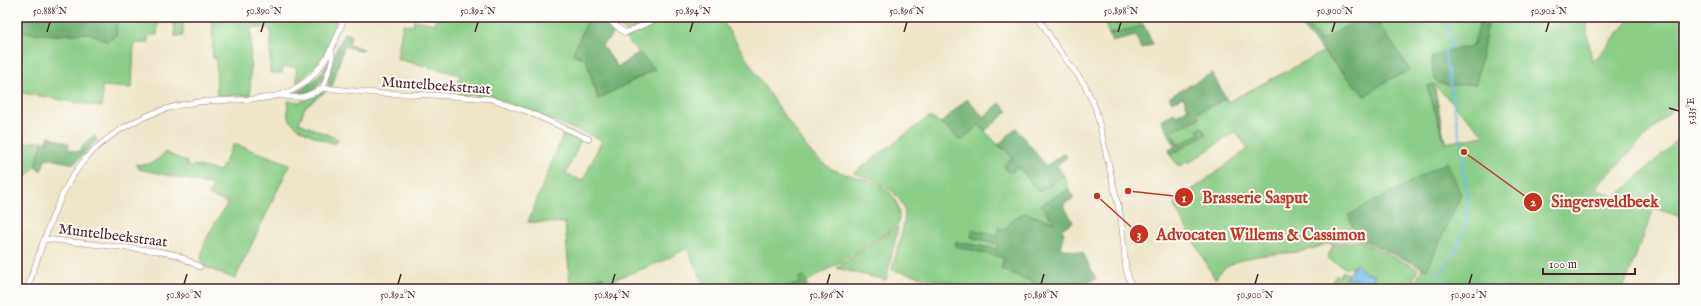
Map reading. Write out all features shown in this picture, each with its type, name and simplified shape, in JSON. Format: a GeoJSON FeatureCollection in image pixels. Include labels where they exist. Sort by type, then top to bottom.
{"type":"FeatureCollection","features":[{"type":"Feature","properties":{"kind":"street","name":"Muntelbeekstraat"},"geometry":{"type":"LineString","coordinates":[[28,289],[45,239],[65,189],[75,172],[86,158],[115,134],[138,120],[174,107],[197,102],[280,95],[297,88],[324,62],[332,50],[344,17]]}},
{"type":"Feature","properties":{"kind":"street"},"geometry":{"type":"LineString","coordinates":[[605,17],[625,33],[660,17]]}},
{"type":"Feature","properties":{"kind":"street"},"geometry":{"type":"LineString","coordinates":[[1038,17],[1056,46],[1085,85],[1096,110],[1119,211],[1126,269],[1132,289]]}},
{"type":"Feature","properties":{"kind":"street","name":"Muntelbeekstraat"},"geometry":{"type":"LineString","coordinates":[[323,88],[332,61],[332,50]]}},
{"type":"Feature","properties":{"kind":"street","name":"Muntelbeekstraat"},"geometry":{"type":"LineString","coordinates":[[280,95],[297,99],[323,88],[376,93],[491,99],[589,139]]}},
{"type":"Feature","properties":{"kind":"street","name":"Muntelbeekstraat"},"geometry":{"type":"LineString","coordinates":[[45,239],[157,251],[178,255],[200,267]]}},
{"type":"Feature","properties":{"kind":"green space"},"geometry":{"type":"Polygon","coordinates":[[[17,17],[117,17],[116,36],[107,41],[89,33],[55,35],[23,32],[17,35],[17,17]]]}},
{"type":"Feature","properties":{"kind":"green space"},"geometry":{"type":"Polygon","coordinates":[[[117,17],[183,17],[183,36],[175,36],[174,22],[158,23],[157,35],[148,35],[148,43],[134,43],[132,88],[102,86],[102,107],[17,92],[17,35],[23,32],[55,35],[89,33],[107,41],[116,36],[117,17]]]}},
{"type":"Feature","properties":{"kind":"green space"},"geometry":{"type":"Polygon","coordinates":[[[212,17],[337,17],[331,37],[319,61],[297,83],[296,67],[283,67],[282,73],[270,73],[271,29],[251,27],[250,95],[217,96],[216,58],[213,58],[212,17]]]}},
{"type":"Feature","properties":{"kind":"green space"},"geometry":{"type":"Polygon","coordinates":[[[436,17],[589,17],[573,54],[586,59],[598,99],[655,69],[625,38],[670,17],[720,17],[776,104],[805,145],[823,163],[834,170],[869,181],[889,192],[895,200],[899,211],[898,225],[854,254],[806,282],[803,276],[801,283],[782,289],[706,289],[687,248],[663,261],[605,283],[603,277],[570,284],[565,223],[528,222],[565,130],[582,137],[566,174],[583,181],[602,140],[492,97],[452,93],[461,75],[397,59],[403,24],[413,26],[414,20],[435,24],[436,17]]]}},
{"type":"Feature","properties":{"kind":"green space"},"geometry":{"type":"Polygon","coordinates":[[[589,17],[601,17],[618,30],[602,45],[618,67],[638,53],[655,69],[598,99],[586,59],[573,54],[589,17]]]}},
{"type":"Feature","properties":{"kind":"green space"},"geometry":{"type":"Polygon","coordinates":[[[608,17],[658,17],[627,32],[608,17]]]}},
{"type":"Feature","properties":{"kind":"green space"},"geometry":{"type":"Polygon","coordinates":[[[1117,17],[1139,17],[1144,26],[1109,34],[1104,21],[1117,17]]]}},
{"type":"Feature","properties":{"kind":"green space"},"geometry":{"type":"Polygon","coordinates":[[[1292,17],[1302,17],[1322,41],[1362,17],[1374,17],[1410,70],[1386,81],[1365,96],[1292,17]]]}},
{"type":"Feature","properties":{"kind":"green space"},"geometry":{"type":"Polygon","coordinates":[[[1302,17],[1362,17],[1322,41],[1302,17]]]}},
{"type":"Feature","properties":{"kind":"green space"},"geometry":{"type":"Polygon","coordinates":[[[1374,17],[1479,17],[1479,27],[1473,46],[1432,57],[1433,75],[1476,83],[1489,17],[1585,17],[1592,63],[1632,17],[1684,17],[1684,67],[1682,68],[1684,70],[1684,97],[1596,187],[1598,190],[1616,197],[1684,134],[1684,218],[1654,208],[1623,289],[1409,289],[1418,278],[1422,268],[1427,270],[1349,215],[1356,237],[1331,245],[1330,243],[1310,250],[1264,255],[1241,260],[1230,265],[1215,279],[1173,204],[1248,149],[1236,131],[1189,163],[1187,161],[1179,167],[1170,155],[1205,134],[1199,134],[1178,145],[1170,131],[1200,118],[1197,113],[1226,98],[1228,102],[1323,52],[1365,96],[1386,81],[1410,70],[1374,17]],[[1433,84],[1427,86],[1445,143],[1484,135],[1433,84]]]}},
{"type":"Feature","properties":{"kind":"green space"},"geometry":{"type":"Polygon","coordinates":[[[1479,17],[1489,17],[1476,84],[1450,85],[1438,83],[1433,75],[1432,57],[1450,50],[1473,46],[1479,27],[1479,17]]]}},
{"type":"Feature","properties":{"kind":"green space"},"geometry":{"type":"Polygon","coordinates":[[[1144,26],[1153,44],[1141,49],[1136,36],[1112,42],[1109,34],[1144,26]]]}},
{"type":"Feature","properties":{"kind":"green space"},"geometry":{"type":"Polygon","coordinates":[[[344,33],[351,35],[349,45],[364,49],[363,51],[344,46],[332,87],[327,86],[329,78],[324,77],[315,90],[306,94],[289,96],[308,85],[323,70],[335,53],[344,33]]]}},
{"type":"Feature","properties":{"kind":"green space"},"geometry":{"type":"Polygon","coordinates":[[[1212,73],[1226,98],[1197,113],[1200,118],[1171,131],[1178,145],[1199,134],[1197,130],[1202,127],[1206,134],[1170,155],[1169,150],[1175,146],[1161,120],[1174,113],[1176,116],[1188,108],[1183,97],[1172,102],[1169,97],[1212,73]]]}},
{"type":"Feature","properties":{"kind":"green space"},"geometry":{"type":"Polygon","coordinates":[[[1434,84],[1445,143],[1427,86],[1434,84]]]}},
{"type":"Feature","properties":{"kind":"green space"},"geometry":{"type":"Polygon","coordinates":[[[326,91],[305,107],[299,123],[338,139],[335,144],[311,135],[299,128],[290,120],[288,116],[288,101],[300,102],[326,91]]]}},
{"type":"Feature","properties":{"kind":"green space"},"geometry":{"type":"Polygon","coordinates":[[[967,99],[984,117],[1000,103],[1008,111],[985,131],[979,125],[961,141],[941,123],[967,99]]]}},
{"type":"Feature","properties":{"kind":"green space"},"geometry":{"type":"Polygon","coordinates":[[[929,117],[941,123],[961,141],[979,125],[1002,149],[1004,147],[1038,192],[1064,176],[1069,189],[1041,205],[1055,223],[1025,213],[1015,218],[1004,232],[1000,234],[971,237],[999,244],[998,249],[957,242],[1004,258],[1001,269],[1051,289],[975,289],[892,270],[905,216],[904,207],[900,200],[887,187],[854,173],[929,117]]]}},
{"type":"Feature","properties":{"kind":"green space"},"geometry":{"type":"Polygon","coordinates":[[[1016,128],[1046,166],[1064,153],[1067,157],[1057,165],[1064,176],[1038,192],[1019,167],[1011,172],[1007,171],[1004,167],[1005,164],[1012,158],[1005,148],[1003,149],[998,145],[1016,128]]]}},
{"type":"Feature","properties":{"kind":"green space"},"geometry":{"type":"Polygon","coordinates":[[[94,135],[97,140],[74,164],[46,158],[41,171],[35,167],[43,141],[46,143],[49,136],[69,144],[68,149],[77,152],[94,135]]]}},
{"type":"Feature","properties":{"kind":"green space"},"geometry":{"type":"Polygon","coordinates":[[[43,141],[35,167],[22,181],[17,194],[17,144],[43,141]]]}},
{"type":"Feature","properties":{"kind":"green space"},"geometry":{"type":"Polygon","coordinates":[[[234,144],[290,164],[235,279],[203,266],[202,259],[205,242],[228,203],[209,195],[213,185],[139,169],[136,164],[149,164],[165,152],[187,162],[187,165],[193,168],[194,165],[220,171],[234,144]]]}},
{"type":"Feature","properties":{"kind":"green space"},"geometry":{"type":"Polygon","coordinates":[[[1447,162],[1461,195],[1427,270],[1356,237],[1349,215],[1447,162]]]}},
{"type":"Feature","properties":{"kind":"green space"},"geometry":{"type":"Polygon","coordinates":[[[1069,189],[1074,198],[1063,204],[1073,222],[1061,229],[1064,232],[1060,248],[1083,253],[1096,279],[1068,289],[1051,289],[1001,269],[1004,258],[955,246],[956,242],[997,249],[998,244],[971,237],[973,230],[998,235],[998,228],[1006,230],[1014,219],[1025,213],[1054,222],[1041,205],[1069,189]]]}},
{"type":"Feature","properties":{"kind":"green space"},"geometry":{"type":"Polygon","coordinates":[[[898,227],[886,280],[836,268],[898,227]]]}},
{"type":"Feature","properties":{"kind":"green space"},"geometry":{"type":"Polygon","coordinates":[[[1358,240],[1418,269],[1413,281],[1405,289],[1365,289],[1353,283],[1349,289],[1328,289],[1336,275],[1340,277],[1343,271],[1348,274],[1345,278],[1356,278],[1361,283],[1374,275],[1365,273],[1355,265],[1354,267],[1345,268],[1327,258],[1333,246],[1358,240]]]}},
{"type":"Feature","properties":{"kind":"green space"},"geometry":{"type":"Polygon","coordinates":[[[804,276],[808,285],[800,289],[782,289],[800,283],[799,278],[804,276]]]}},
{"type":"Feature","properties":{"kind":"green space"},"geometry":{"type":"Polygon","coordinates":[[[603,277],[605,283],[585,289],[571,289],[570,284],[603,277]]]}},
{"type":"Feature","properties":{"kind":"water"},"geometry":{"type":"Polygon","coordinates":[[[1355,265],[1358,265],[1365,273],[1374,275],[1373,283],[1361,283],[1356,278],[1348,280],[1345,278],[1355,265]]]}},
{"type":"Feature","properties":{"kind":"waterway"},"geometry":{"type":"LineString","coordinates":[[1422,289],[1444,269],[1458,245],[1466,223],[1468,202],[1463,168],[1464,152],[1460,139],[1444,50],[1452,48],[1447,17]]}},
{"type":"Feature","properties":{"kind":"place","name":"Singersveldbeek"},"geometry":{"type":"Point","coordinates":[1464,152]}},
{"type":"Feature","properties":{"kind":"place","name":"Brasserie Sasput"},"geometry":{"type":"Point","coordinates":[1128,191]}},
{"type":"Feature","properties":{"kind":"place","name":"Advocaten Willems & Cassimon"},"geometry":{"type":"Point","coordinates":[1097,196]}}]}
